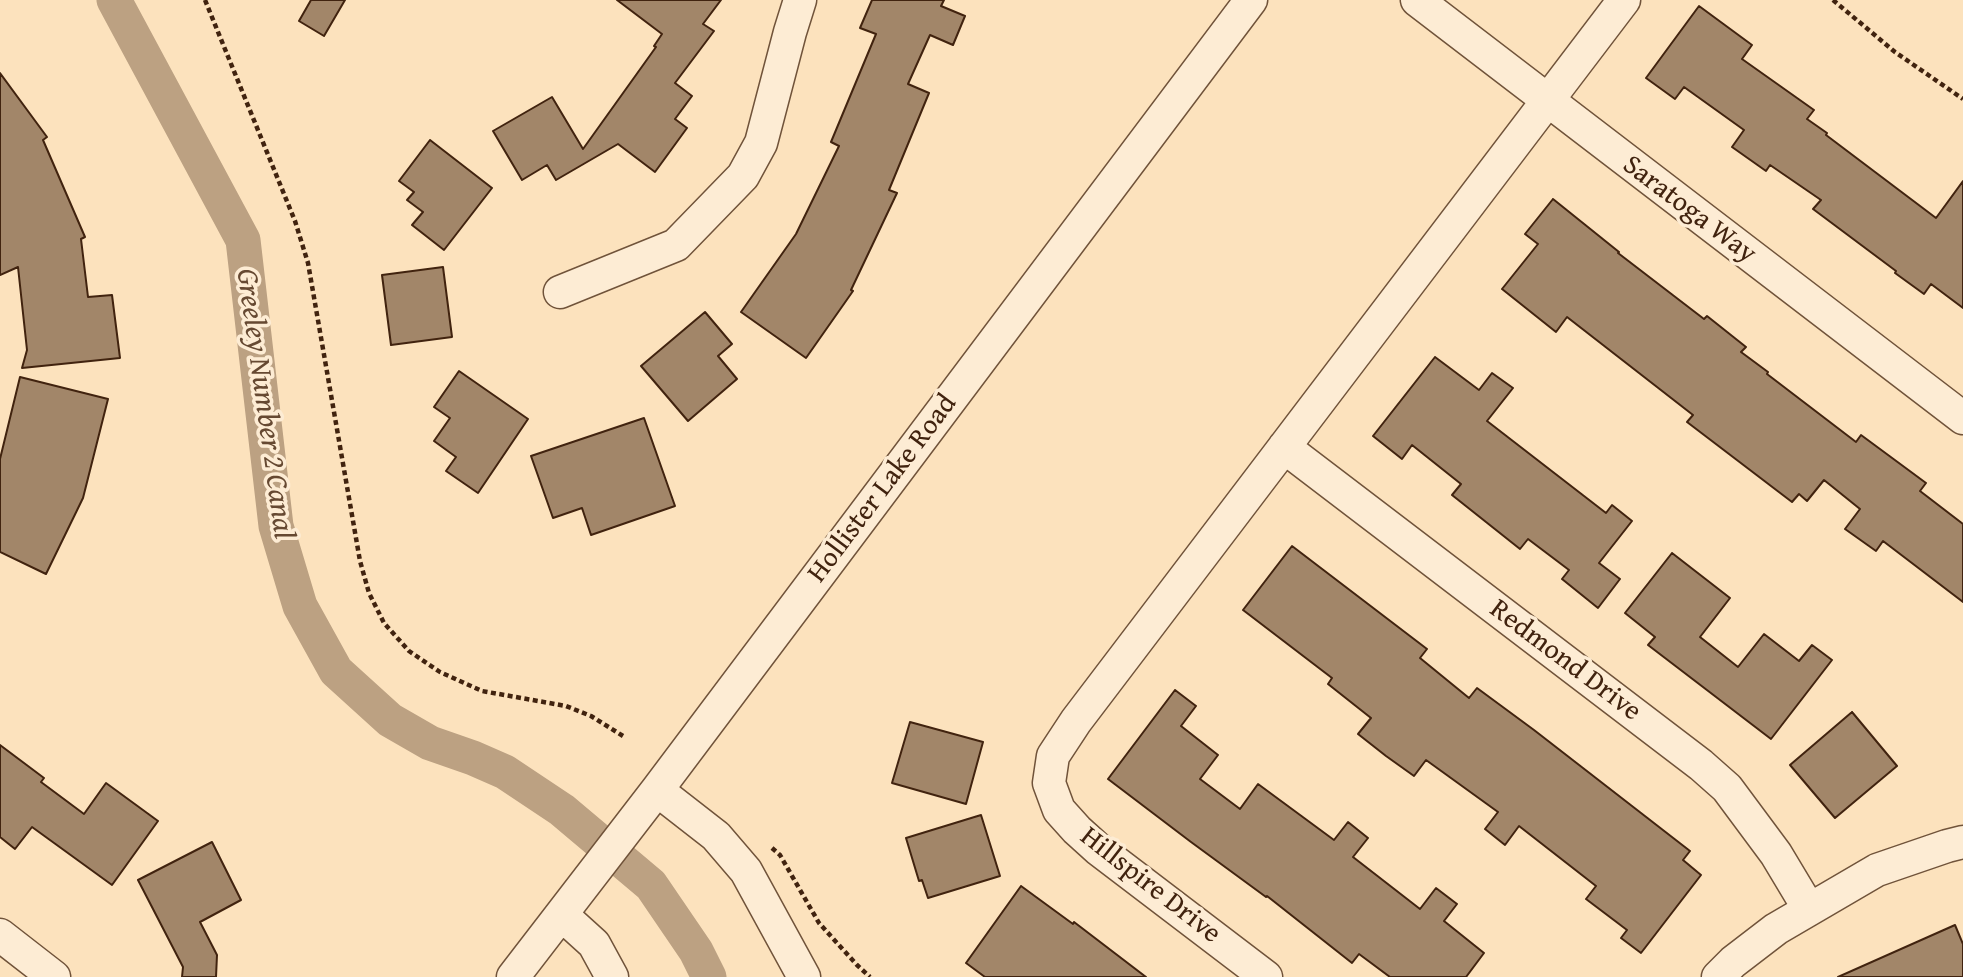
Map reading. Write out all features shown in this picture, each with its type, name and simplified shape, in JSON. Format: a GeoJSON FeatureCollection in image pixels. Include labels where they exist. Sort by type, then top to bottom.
{"type":"FeatureCollection","features":[{"type":"Feature","properties":{"kind":"street"},"geometry":{"type":"LineString","coordinates":[[560,292],[676,245],[743,176],[761,143],[800,0]]}},
{"type":"Feature","properties":{"kind":"street","name":"Hollister Lake Road"},"geometry":{"type":"LineString","coordinates":[[513,977],[1251,0]]}},
{"type":"Feature","properties":{"kind":"street","name":"Saratoga Way"},"geometry":{"type":"LineString","coordinates":[[1417,0],[1963,418]]}},
{"type":"Feature","properties":{"kind":"street"},"geometry":{"type":"LineString","coordinates":[[1284,447],[1624,0]]}},
{"type":"Feature","properties":{"kind":"street","name":"Hillspire Drive"},"geometry":{"type":"LineString","coordinates":[[1266,977],[1098,849],[1059,810],[1049,783],[1053,756],[1063,738],[1284,447]]}},
{"type":"Feature","properties":{"kind":"street","name":"Redmond Drive"},"geometry":{"type":"LineString","coordinates":[[1284,447],[1727,788],[1776,854],[1809,909]]}},
{"type":"Feature","properties":{"kind":"street"},"geometry":{"type":"LineString","coordinates":[[649,800],[716,836],[747,871],[804,977]]}},
{"type":"Feature","properties":{"kind":"street"},"geometry":{"type":"LineString","coordinates":[[1718,977],[1776,929],[1877,870],[1963,842]]}},
{"type":"Feature","properties":{"kind":"street"},"geometry":{"type":"LineString","coordinates":[[570,904],[612,977]]}},
{"type":"Feature","properties":{"kind":"street"},"geometry":{"type":"LineString","coordinates":[[0,935],[54,977]]}},
{"type":"Feature","properties":{"kind":"path"},"geometry":{"type":"LineString","coordinates":[[205,0],[295,221],[308,263],[360,561],[369,593],[384,623],[408,651],[440,672],[482,691],[566,706],[591,716],[623,736]]}},
{"type":"Feature","properties":{"kind":"path"},"geometry":{"type":"LineString","coordinates":[[1833,0],[1895,52],[1963,99]]}},
{"type":"Feature","properties":{"kind":"path"},"geometry":{"type":"LineString","coordinates":[[766,841],[780,855],[819,923],[870,977]]}},
{"type":"Feature","properties":{"kind":"building"},"geometry":{"type":"Polygon","coordinates":[[[311,0],[345,0],[324,36],[299,21],[311,0]]]}},
{"type":"Feature","properties":{"kind":"building"},"geometry":{"type":"Polygon","coordinates":[[[617,0],[721,0],[703,24],[714,31],[675,83],[692,96],[675,119],[687,128],[655,172],[618,144],[556,180],[547,165],[522,180],[493,131],[552,97],[583,149],[656,47],[654,46],[662,34],[617,0]]]}},
{"type":"Feature","properties":{"kind":"building"},"geometry":{"type":"Polygon","coordinates":[[[872,0],[944,0],[941,6],[965,16],[953,45],[930,35],[908,84],[929,93],[889,190],[897,193],[851,290],[853,291],[806,358],[741,312],[796,234],[839,146],[831,142],[876,34],[860,28],[872,0]]]}},
{"type":"Feature","properties":{"kind":"building"},"geometry":{"type":"Polygon","coordinates":[[[1699,6],[1752,45],[1742,59],[1814,110],[1807,119],[1936,218],[1963,181],[1963,308],[1931,284],[1924,294],[1813,209],[1821,200],[1770,165],[1766,171],[1732,147],[1744,130],[1684,87],[1675,99],[1646,78],[1699,6]]]}},
{"type":"Feature","properties":{"kind":"building"},"geometry":{"type":"Polygon","coordinates":[[[0,73],[47,137],[43,140],[85,237],[81,239],[88,297],[112,295],[120,358],[22,368],[27,350],[18,267],[0,275],[0,73]]]}},
{"type":"Feature","properties":{"kind":"building"},"geometry":{"type":"Polygon","coordinates":[[[430,140],[492,188],[444,250],[412,225],[423,212],[407,200],[414,192],[399,181],[430,140]]]}},
{"type":"Feature","properties":{"kind":"building"},"geometry":{"type":"Polygon","coordinates":[[[1553,199],[1704,319],[1707,316],[1746,347],[1741,352],[1856,442],[1861,435],[1926,483],[1920,491],[1963,524],[1963,602],[1883,541],[1876,551],[1845,529],[1860,509],[1824,480],[1807,501],[1799,494],[1792,502],[1687,422],[1693,415],[1567,317],[1556,332],[1502,289],[1538,244],[1525,234],[1553,199]]]}},
{"type":"Feature","properties":{"kind":"building"},"geometry":{"type":"Polygon","coordinates":[[[443,267],[452,337],[391,345],[382,275],[443,267]]]}},
{"type":"Feature","properties":{"kind":"building"},"geometry":{"type":"Polygon","coordinates":[[[705,312],[732,344],[718,356],[737,379],[688,421],[641,366],[705,312]]]}},
{"type":"Feature","properties":{"kind":"building"},"geometry":{"type":"Polygon","coordinates":[[[1435,357],[1479,390],[1492,373],[1513,388],[1487,421],[1606,513],[1612,505],[1632,521],[1599,563],[1620,579],[1598,608],[1562,579],[1569,570],[1528,539],[1520,549],[1452,495],[1461,484],[1412,445],[1402,459],[1373,436],[1435,357]]]}},
{"type":"Feature","properties":{"kind":"building"},"geometry":{"type":"Polygon","coordinates":[[[459,371],[528,419],[478,493],[446,471],[456,457],[434,441],[450,418],[434,407],[459,371]]]}},
{"type":"Feature","properties":{"kind":"building"},"geometry":{"type":"Polygon","coordinates":[[[20,377],[108,399],[83,498],[46,574],[0,552],[0,459],[20,377]]]}},
{"type":"Feature","properties":{"kind":"building"},"geometry":{"type":"Polygon","coordinates":[[[644,418],[675,506],[591,535],[582,508],[553,518],[531,456],[644,418]]]}},
{"type":"Feature","properties":{"kind":"building"},"geometry":{"type":"Polygon","coordinates":[[[1292,546],[1427,649],[1420,658],[1469,698],[1477,688],[1690,851],[1683,860],[1701,875],[1641,953],[1621,938],[1627,930],[1586,899],[1596,886],[1519,826],[1505,845],[1485,829],[1498,812],[1426,760],[1414,776],[1386,756],[1358,734],[1371,718],[1328,684],[1332,678],[1243,610],[1292,546]]]}},
{"type":"Feature","properties":{"kind":"building"},"geometry":{"type":"Polygon","coordinates":[[[1672,553],[1730,598],[1700,637],[1738,667],[1764,634],[1799,661],[1812,645],[1832,660],[1771,739],[1648,645],[1655,637],[1625,613],[1672,553]]]}},
{"type":"Feature","properties":{"kind":"building"},"geometry":{"type":"Polygon","coordinates":[[[1175,690],[1196,706],[1181,726],[1218,755],[1200,779],[1240,809],[1258,784],[1334,840],[1348,822],[1368,838],[1353,857],[1420,909],[1436,888],[1457,904],[1444,921],[1484,953],[1466,977],[1390,977],[1359,954],[1352,963],[1267,896],[1108,779],[1175,690]]]}},
{"type":"Feature","properties":{"kind":"building"},"geometry":{"type":"Polygon","coordinates":[[[1852,712],[1897,766],[1835,818],[1790,765],[1852,712]]]}},
{"type":"Feature","properties":{"kind":"building"},"geometry":{"type":"Polygon","coordinates":[[[910,722],[983,742],[966,804],[892,783],[910,722]]]}},
{"type":"Feature","properties":{"kind":"building"},"geometry":{"type":"Polygon","coordinates":[[[0,745],[44,778],[41,782],[84,814],[106,783],[158,821],[112,885],[32,827],[15,849],[0,837],[0,745]]]}},
{"type":"Feature","properties":{"kind":"building"},"geometry":{"type":"Polygon","coordinates":[[[981,815],[1000,876],[928,898],[922,880],[919,881],[906,838],[981,815]]]}},
{"type":"Feature","properties":{"kind":"building"},"geometry":{"type":"Polygon","coordinates":[[[212,842],[241,900],[200,922],[217,955],[216,977],[182,977],[183,967],[138,880],[212,842]]]}},
{"type":"Feature","properties":{"kind":"building"},"geometry":{"type":"Polygon","coordinates":[[[1021,886],[1146,977],[985,977],[966,963],[1021,886]]]}},
{"type":"Feature","properties":{"kind":"building"},"geometry":{"type":"Polygon","coordinates":[[[1955,925],[1963,944],[1963,977],[1838,977],[1955,925]]]}},
{"type":"Feature","properties":{"kind":"waterway","name":"Greeley Number 2 Canal"},"geometry":{"type":"LineString","coordinates":[[114,0],[243,240],[276,526],[300,606],[336,671],[390,720],[430,743],[505,772],[562,810],[651,885],[696,951],[709,977]]}}]}
